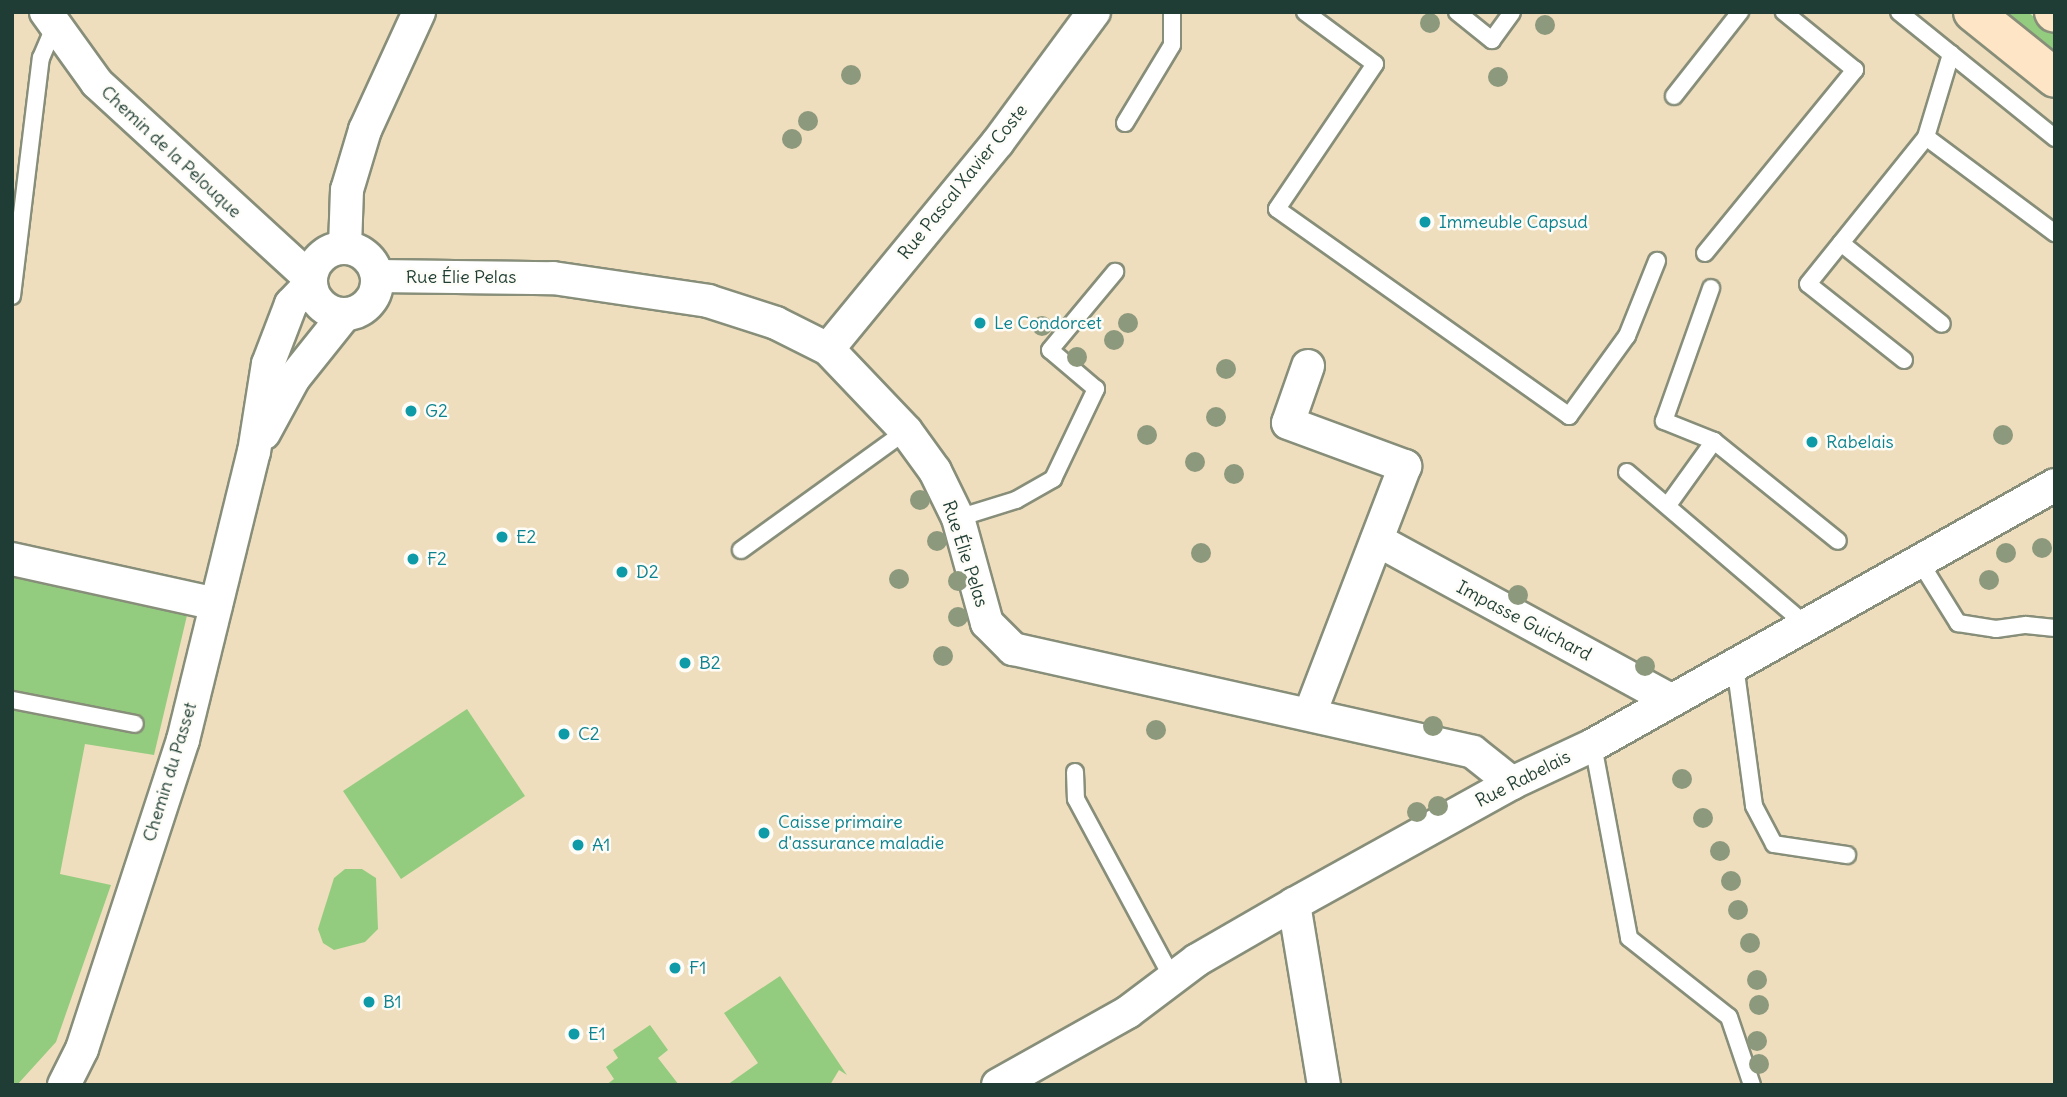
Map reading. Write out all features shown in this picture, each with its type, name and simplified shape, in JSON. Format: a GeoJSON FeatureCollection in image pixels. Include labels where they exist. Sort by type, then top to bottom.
{"type":"FeatureCollection","features":[{"type":"Feature","properties":{"kind":"main road"},"geometry":{"type":"LineString","coordinates":[[1973,12],[2055,78]]}},
{"type":"Feature","properties":{"kind":"street"},"geometry":{"type":"LineString","coordinates":[[345,247],[347,190],[365,130],[419,12]]}},
{"type":"Feature","properties":{"kind":"street","name":"Rue Pascal Xavier Coste"},"geometry":{"type":"LineString","coordinates":[[828,349],[998,142],[1094,12]]}},
{"type":"Feature","properties":{"kind":"street","name":"Chemin de la Pelouque"},"geometry":{"type":"LineString","coordinates":[[51,19],[97,83],[310,281]]}},
{"type":"Feature","properties":{"kind":"street"},"geometry":{"type":"LineString","coordinates":[[345,247],[371,261],[377,276],[369,302],[345,314],[328,310],[316,299],[310,281],[322,256],[345,247]]}},
{"type":"Feature","properties":{"kind":"street","name":"Rue Élie Pelas"},"geometry":{"type":"LineString","coordinates":[[377,276],[553,278],[695,299],[776,323],[828,349],[906,431],[935,471],[958,518],[987,623],[1013,649],[1473,752],[1512,783]]}},
{"type":"Feature","properties":{"kind":"street","name":"Chemin du Passet"},"geometry":{"type":"LineString","coordinates":[[64,1085],[82,1049],[183,740],[254,452],[268,364],[291,304],[310,281]]}},
{"type":"Feature","properties":{"kind":"street","name":"Chemin du Passet"},"geometry":{"type":"LineString","coordinates":[[254,452],[294,378],[345,314]]}},
{"type":"Feature","properties":{"kind":"street"},"geometry":{"type":"LineString","coordinates":[[1308,366],[1288,423],[1405,466],[1310,714]]}},
{"type":"Feature","properties":{"kind":"street","name":"Rue Rabelais"},"geometry":{"type":"LineString","coordinates":[[998,1085],[1128,1012],[1173,979],[1294,904],[1512,783],[1593,745],[2055,485]]}},
{"type":"Feature","properties":{"kind":"street","name":"Impasse Guichard"},"geometry":{"type":"LineString","coordinates":[[1377,540],[1671,700]]}},
{"type":"Feature","properties":{"kind":"street"},"geometry":{"type":"LineString","coordinates":[[12,559],[216,604]]}},
{"type":"Feature","properties":{"kind":"street"},"geometry":{"type":"LineString","coordinates":[[1294,904],[1324,1085]]}},
{"type":"Feature","properties":{"kind":"lane"},"geometry":{"type":"LineString","coordinates":[[1125,123],[1172,45],[1172,12]]}},
{"type":"Feature","properties":{"kind":"lane"},"geometry":{"type":"LineString","coordinates":[[1306,12],[1376,64],[1278,209],[1569,416],[1627,336],[1657,261]]}},
{"type":"Feature","properties":{"kind":"lane"},"geometry":{"type":"LineString","coordinates":[[1457,12],[1492,40],[1512,12]]}},
{"type":"Feature","properties":{"kind":"lane"},"geometry":{"type":"LineString","coordinates":[[1674,96],[1740,12]]}},
{"type":"Feature","properties":{"kind":"lane"},"geometry":{"type":"LineString","coordinates":[[1705,253],[1855,70],[1784,12]]}},
{"type":"Feature","properties":{"kind":"lane"},"geometry":{"type":"LineString","coordinates":[[1899,12],[2055,138]]}},
{"type":"Feature","properties":{"kind":"lane"},"geometry":{"type":"LineString","coordinates":[[12,296],[41,58],[51,19]]}},
{"type":"Feature","properties":{"kind":"lane"},"geometry":{"type":"LineString","coordinates":[[1904,360],[1808,284],[1926,136],[1951,54]]}},
{"type":"Feature","properties":{"kind":"lane"},"geometry":{"type":"LineString","coordinates":[[1926,136],[2055,233]]}},
{"type":"Feature","properties":{"kind":"lane"},"geometry":{"type":"LineString","coordinates":[[1841,243],[1942,324]]}},
{"type":"Feature","properties":{"kind":"lane"},"geometry":{"type":"LineString","coordinates":[[958,518],[1016,500],[1053,479],[1096,389],[1050,350],[1115,272]]}},
{"type":"Feature","properties":{"kind":"lane"},"geometry":{"type":"LineString","coordinates":[[1711,288],[1664,421],[1714,441],[1838,541]]}},
{"type":"Feature","properties":{"kind":"lane"},"geometry":{"type":"LineString","coordinates":[[741,550],[906,431]]}},
{"type":"Feature","properties":{"kind":"lane"},"geometry":{"type":"LineString","coordinates":[[1668,505],[1714,441]]}},
{"type":"Feature","properties":{"kind":"lane"},"geometry":{"type":"LineString","coordinates":[[1628,472],[1806,625]]}},
{"type":"Feature","properties":{"kind":"lane"},"geometry":{"type":"LineString","coordinates":[[1920,562],[1958,623],[1996,629],[2026,625],[2055,628]]}},
{"type":"Feature","properties":{"kind":"lane"},"geometry":{"type":"LineString","coordinates":[[1735,665],[1754,806],[1774,844],[1847,855]]}},
{"type":"Feature","properties":{"kind":"lane"},"geometry":{"type":"LineString","coordinates":[[12,700],[135,724]]}},
{"type":"Feature","properties":{"kind":"lane"},"geometry":{"type":"LineString","coordinates":[[1593,745],[1629,938],[1730,1017],[1752,1085]]}},
{"type":"Feature","properties":{"kind":"lane"},"geometry":{"type":"LineString","coordinates":[[1075,772],[1076,799],[1173,979]]}},
{"type":"Feature","properties":{"kind":"green space"},"geometry":{"type":"Polygon","coordinates":[[[1998,12],[2028,12],[2055,34],[2055,58],[1998,12]]]}},
{"type":"Feature","properties":{"kind":"green space"},"geometry":{"type":"Polygon","coordinates":[[[12,568],[189,607],[154,755],[85,744],[60,874],[111,885],[56,1042],[17,1085],[12,1085],[12,568]]]}},
{"type":"Feature","properties":{"kind":"green space"},"geometry":{"type":"Polygon","coordinates":[[[467,709],[525,796],[401,879],[343,791],[467,709]]]}},
{"type":"Feature","properties":{"kind":"green space"},"geometry":{"type":"Polygon","coordinates":[[[345,869],[362,869],[376,878],[378,929],[365,942],[334,950],[323,943],[318,929],[334,878],[345,869]]]}},
{"type":"Feature","properties":{"kind":"green space"},"geometry":{"type":"Polygon","coordinates":[[[780,976],[847,1075],[839,1070],[830,1085],[727,1085],[758,1063],[724,1013],[780,976]]]}},
{"type":"Feature","properties":{"kind":"green space"},"geometry":{"type":"Polygon","coordinates":[[[650,1025],[668,1050],[658,1058],[679,1085],[606,1085],[614,1079],[606,1067],[618,1058],[613,1050],[650,1025]]]}},
{"type":"Feature","properties":{"kind":"place","name":"Immeuble Capsud"},"geometry":{"type":"Point","coordinates":[1425,222]}},
{"type":"Feature","properties":{"kind":"place","name":"Le Condorcet"},"geometry":{"type":"Point","coordinates":[980,323]}},
{"type":"Feature","properties":{"kind":"place","name":"G2"},"geometry":{"type":"Point","coordinates":[411,411]}},
{"type":"Feature","properties":{"kind":"place","name":"Rabelais"},"geometry":{"type":"Point","coordinates":[1812,442]}},
{"type":"Feature","properties":{"kind":"place","name":"E2"},"geometry":{"type":"Point","coordinates":[502,537]}},
{"type":"Feature","properties":{"kind":"place","name":"F2"},"geometry":{"type":"Point","coordinates":[413,559]}},
{"type":"Feature","properties":{"kind":"place","name":"D2"},"geometry":{"type":"Point","coordinates":[622,572]}},
{"type":"Feature","properties":{"kind":"place","name":"B2"},"geometry":{"type":"Point","coordinates":[685,663]}},
{"type":"Feature","properties":{"kind":"place","name":"C2"},"geometry":{"type":"Point","coordinates":[564,734]}},
{"type":"Feature","properties":{"kind":"place","name":"Caisse primaire d'assurance maladie"},"geometry":{"type":"Point","coordinates":[764,833]}},
{"type":"Feature","properties":{"kind":"place","name":"A1"},"geometry":{"type":"Point","coordinates":[578,845]}},
{"type":"Feature","properties":{"kind":"place","name":"F1"},"geometry":{"type":"Point","coordinates":[675,968]}},
{"type":"Feature","properties":{"kind":"place","name":"B1"},"geometry":{"type":"Point","coordinates":[369,1002]}},
{"type":"Feature","properties":{"kind":"place","name":"E1"},"geometry":{"type":"Point","coordinates":[574,1034]}}]}
